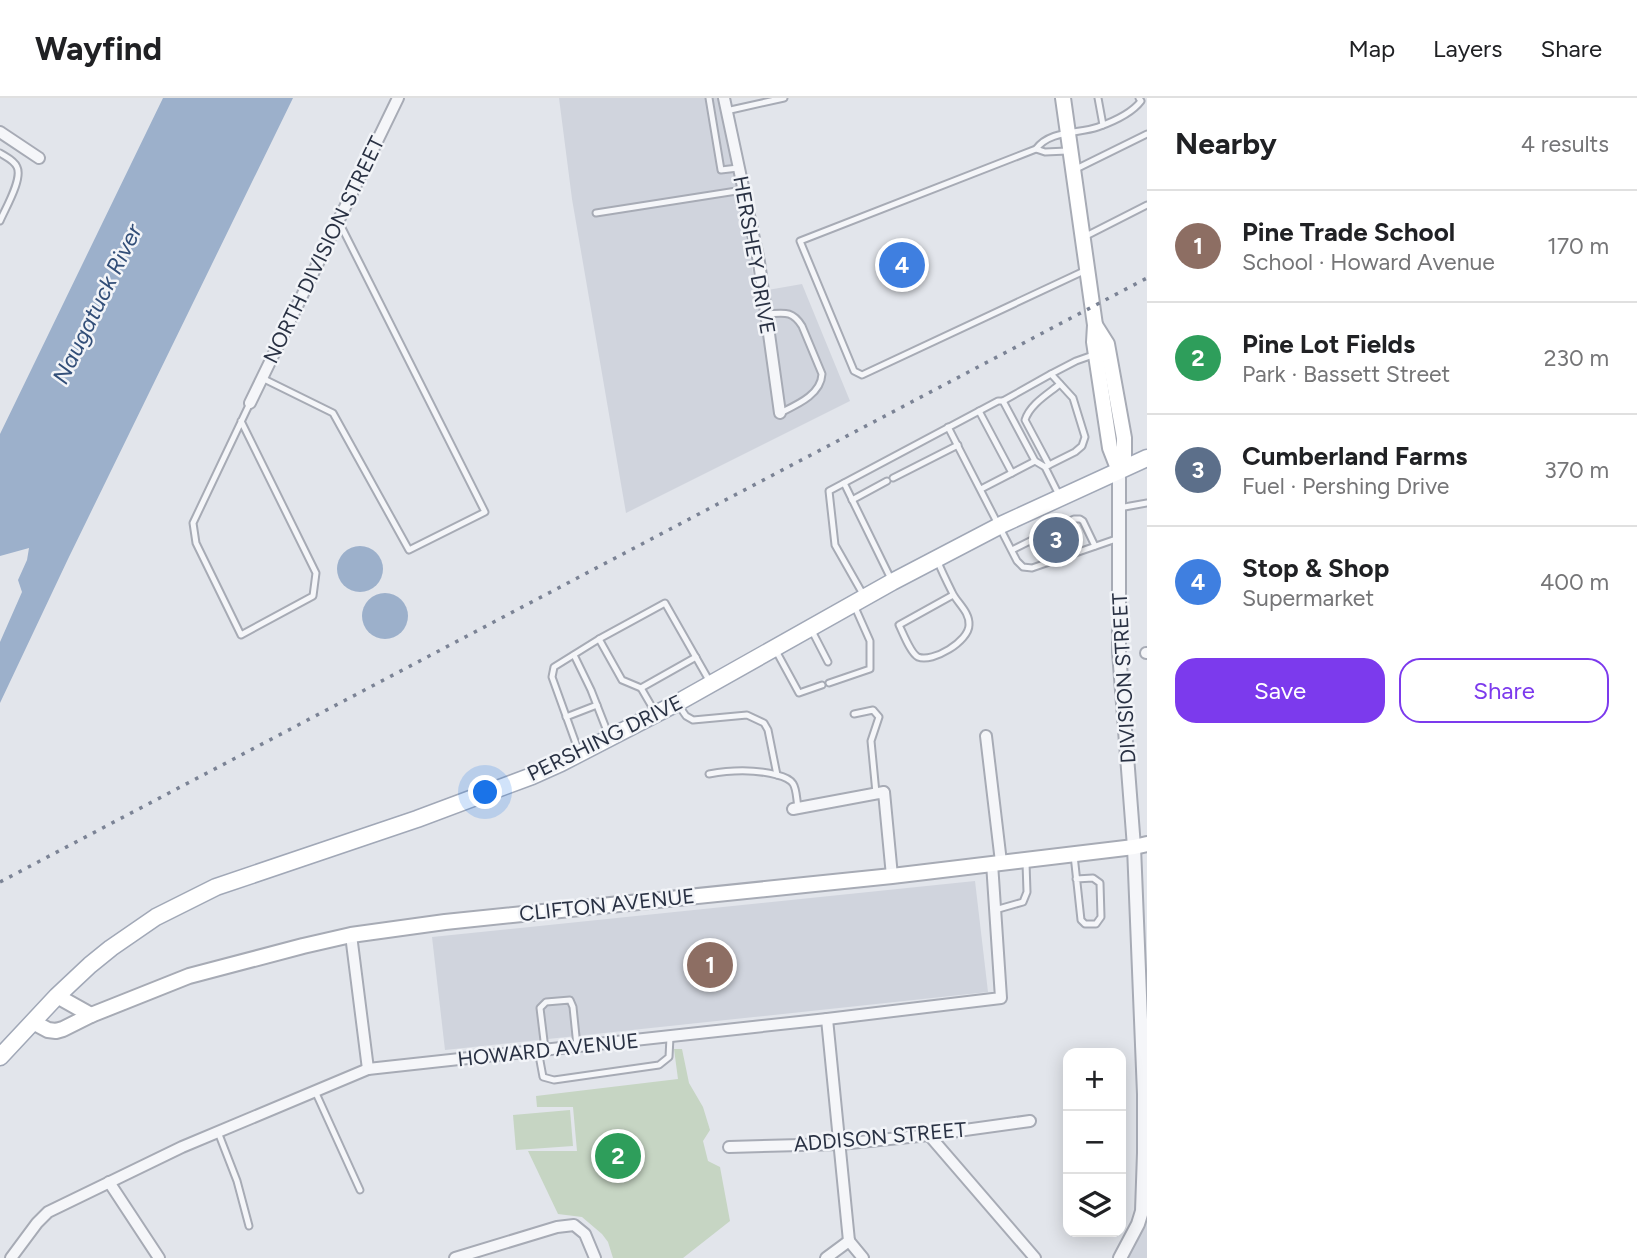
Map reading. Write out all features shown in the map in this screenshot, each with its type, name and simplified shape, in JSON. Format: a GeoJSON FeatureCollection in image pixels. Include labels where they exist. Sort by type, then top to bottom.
{"type":"FeatureCollection","features":[{"type":"Feature","properties":{"kind":"main road","name":"DIVISION STREET"},"geometry":{"type":"LineString","coordinates":[[1063,98],[1096,325],[1096,354],[1109,441],[1119,471]]}},
{"type":"Feature","properties":{"kind":"main road","name":"DIVISION STREET"},"geometry":{"type":"LineString","coordinates":[[1096,325],[1109,351],[1124,438],[1124,458],[1119,471]]}},
{"type":"Feature","properties":{"kind":"main road","name":"PERSHING DRIVE"},"geometry":{"type":"LineString","coordinates":[[0,1057],[90,965],[156,916],[216,887],[464,802],[580,754],[936,559],[1060,498],[1146,461]]}},
{"type":"Feature","properties":{"kind":"main road","name":"CLIFTON AVENUE"},"geometry":{"type":"LineString","coordinates":[[33,1022],[56,1031],[143,993],[190,976],[351,935],[458,921],[892,876],[1140,845]]}},
{"type":"Feature","properties":{"kind":"main road"},"geometry":{"type":"LineString","coordinates":[[57,996],[91,1015]]}},
{"type":"Feature","properties":{"kind":"street","name":"NORTH DIVISION STREET"},"geometry":{"type":"LineString","coordinates":[[250,403],[398,98]]}},
{"type":"Feature","properties":{"kind":"street","name":"HERSHEY DRIVE"},"geometry":{"type":"LineString","coordinates":[[724,98],[759,262],[780,413]]}},
{"type":"Feature","properties":{"kind":"street"},"geometry":{"type":"LineString","coordinates":[[0,132],[39,158]]}},
{"type":"Feature","properties":{"kind":"street","name":"DIVISION STREET"},"geometry":{"type":"LineString","coordinates":[[1119,471],[1119,652],[1140,845],[1146,1094],[1144,1211],[1120,1258]]}},
{"type":"Feature","properties":{"kind":"street","name":"HOWARD AVENUE"},"geometry":{"type":"LineString","coordinates":[[11,1258],[48,1212],[218,1132],[368,1069],[1000,998],[995,910],[997,863],[986,736]]}},
{"type":"Feature","properties":{"kind":"street"},"geometry":{"type":"LineString","coordinates":[[795,808],[884,792],[892,876]]}},
{"type":"Feature","properties":{"kind":"street"},"geometry":{"type":"LineString","coordinates":[[351,935],[368,1069]]}},
{"type":"Feature","properties":{"kind":"street"},"geometry":{"type":"LineString","coordinates":[[827,1019],[849,1241],[863,1258]]}},
{"type":"Feature","properties":{"kind":"street","name":"ADDISON STREET"},"geometry":{"type":"LineString","coordinates":[[729,1147],[840,1143],[929,1135],[1030,1121]]}},
{"type":"Feature","properties":{"kind":"street"},"geometry":{"type":"LineString","coordinates":[[929,1135],[1035,1258]]}},
{"type":"Feature","properties":{"kind":"street"},"geometry":{"type":"LineString","coordinates":[[109,1182],[159,1258]]}},
{"type":"Feature","properties":{"kind":"street"},"geometry":{"type":"LineString","coordinates":[[455,1258],[557,1227],[574,1225],[584,1234],[595,1258]]}},
{"type":"Feature","properties":{"kind":"street"},"geometry":{"type":"LineString","coordinates":[[826,1258],[849,1241]]}},
{"type":"Feature","properties":{"kind":"lane"},"geometry":{"type":"LineString","coordinates":[[709,98],[720,170],[738,168]]}},
{"type":"Feature","properties":{"kind":"lane"},"geometry":{"type":"LineString","coordinates":[[712,119],[758,101],[784,98]]}},
{"type":"Feature","properties":{"kind":"lane"},"geometry":{"type":"LineString","coordinates":[[1098,98],[1103,125]]}},
{"type":"Feature","properties":{"kind":"lane"},"geometry":{"type":"LineString","coordinates":[[1087,269],[862,374],[854,371],[800,241],[1036,149],[1041,142],[1068,132],[1103,125],[1140,104],[1139,98]]}},
{"type":"Feature","properties":{"kind":"lane"},"geometry":{"type":"LineString","coordinates":[[1073,171],[1147,134]]}},
{"type":"Feature","properties":{"kind":"lane"},"geometry":{"type":"LineString","coordinates":[[1036,149],[1045,152],[1070,151]]}},
{"type":"Feature","properties":{"kind":"lane"},"geometry":{"type":"LineString","coordinates":[[0,153],[16,164],[19,173],[0,221]]}},
{"type":"Feature","properties":{"kind":"lane"},"geometry":{"type":"LineString","coordinates":[[596,213],[743,190]]}},
{"type":"Feature","properties":{"kind":"lane"},"geometry":{"type":"LineString","coordinates":[[1083,237],[1147,205]]}},
{"type":"Feature","properties":{"kind":"lane"},"geometry":{"type":"LineString","coordinates":[[262,378],[333,413],[409,550],[485,512],[339,222]]}},
{"type":"Feature","properties":{"kind":"lane"},"geometry":{"type":"LineString","coordinates":[[766,314],[789,313],[797,319],[822,374],[822,382],[818,388],[801,402],[780,413]]}},
{"type":"Feature","properties":{"kind":"lane"},"geometry":{"type":"LineString","coordinates":[[829,683],[870,669],[870,640],[860,602],[835,545],[829,491],[998,401],[1003,401],[1076,361],[1096,354]]}},
{"type":"Feature","properties":{"kind":"lane"},"geometry":{"type":"LineString","coordinates":[[1003,401],[1035,461],[1047,466],[1075,452],[1082,446],[1085,437],[1073,398],[1051,374]]}},
{"type":"Feature","properties":{"kind":"lane"},"geometry":{"type":"LineString","coordinates":[[1060,384],[1027,412],[1025,420],[1060,498]]}},
{"type":"Feature","properties":{"kind":"lane"},"geometry":{"type":"LineString","coordinates":[[241,421],[316,573],[313,596],[241,635],[196,543],[192,523],[241,421],[250,403]]}},
{"type":"Feature","properties":{"kind":"lane"},"geometry":{"type":"LineString","coordinates":[[979,411],[1012,473]]}},
{"type":"Feature","properties":{"kind":"lane"},"geometry":{"type":"LineString","coordinates":[[948,427],[1017,561],[1023,567],[1032,568],[1119,538]]}},
{"type":"Feature","properties":{"kind":"lane"},"geometry":{"type":"LineString","coordinates":[[852,500],[958,445]]}},
{"type":"Feature","properties":{"kind":"lane"},"geometry":{"type":"LineString","coordinates":[[981,489],[1035,461]]}},
{"type":"Feature","properties":{"kind":"lane"},"geometry":{"type":"LineString","coordinates":[[844,483],[892,582]]}},
{"type":"Feature","properties":{"kind":"lane"},"geometry":{"type":"LineString","coordinates":[[1119,508],[1147,503]]}},
{"type":"Feature","properties":{"kind":"lane"},"geometry":{"type":"LineString","coordinates":[[1012,550],[1074,519],[1083,521],[1095,546]]}},
{"type":"Feature","properties":{"kind":"lane"},"geometry":{"type":"LineString","coordinates":[[936,559],[953,595],[965,610],[969,621],[967,634],[938,655],[928,659],[919,658],[914,655],[899,625],[953,595]]}},
{"type":"Feature","properties":{"kind":"lane"},"geometry":{"type":"LineString","coordinates":[[580,754],[552,677],[554,667],[665,603],[711,684]]}},
{"type":"Feature","properties":{"kind":"lane"},"geometry":{"type":"LineString","coordinates":[[811,629],[828,662]]}},
{"type":"Feature","properties":{"kind":"lane"},"geometry":{"type":"LineString","coordinates":[[599,639],[622,680],[641,688],[656,714]]}},
{"type":"Feature","properties":{"kind":"lane"},"geometry":{"type":"LineString","coordinates":[[775,649],[799,693],[822,685]]}},
{"type":"Feature","properties":{"kind":"lane"},"geometry":{"type":"LineString","coordinates":[[574,655],[611,739]]}},
{"type":"Feature","properties":{"kind":"lane"},"geometry":{"type":"LineString","coordinates":[[641,688],[696,657]]}},
{"type":"Feature","properties":{"kind":"lane"},"geometry":{"type":"LineString","coordinates":[[677,703],[686,716],[693,720],[747,715],[764,723],[768,730],[777,775]]}},
{"type":"Feature","properties":{"kind":"lane"},"geometry":{"type":"LineString","coordinates":[[566,718],[597,705]]}},
{"type":"Feature","properties":{"kind":"lane"},"geometry":{"type":"LineString","coordinates":[[854,714],[873,710],[879,717],[871,741],[876,793]]}},
{"type":"Feature","properties":{"kind":"lane"},"geometry":{"type":"LineString","coordinates":[[709,774],[730,770],[759,771],[787,777],[793,782],[795,808]]}},
{"type":"Feature","properties":{"kind":"lane"},"geometry":{"type":"LineString","coordinates":[[1074,855],[1076,879],[1082,920],[1085,924],[1097,923],[1101,917],[1100,883],[1093,878],[1076,879]]}},
{"type":"Feature","properties":{"kind":"lane"},"geometry":{"type":"LineString","coordinates":[[995,910],[1023,902],[1027,892],[1026,860]]}},
{"type":"Feature","properties":{"kind":"lane"},"geometry":{"type":"LineString","coordinates":[[577,1046],[570,1000],[546,1003],[540,1009],[543,1077],[554,1080],[659,1065],[669,1057],[670,1037]]}},
{"type":"Feature","properties":{"kind":"lane"},"geometry":{"type":"LineString","coordinates":[[315,1091],[360,1190]]}},
{"type":"Feature","properties":{"kind":"lane"},"geometry":{"type":"LineString","coordinates":[[218,1132],[237,1181],[249,1226]]}},
{"type":"Feature","properties":{"kind":"shaded area"},"geometry":{"type":"Polygon","coordinates":[[[559,98],[720,98],[736,171],[756,292],[802,284],[850,401],[626,513],[572,199],[559,98]]]}},
{"type":"Feature","properties":{"kind":"shaded area"},"geometry":{"type":"Polygon","coordinates":[[[975,881],[988,992],[445,1050],[432,937],[975,881]]]}},
{"type":"Feature","properties":{"kind":"shaded area"},"geometry":{"type":"Polygon","coordinates":[[[1147,1215],[1147,1258],[1124,1258],[1147,1215]]]}},
{"type":"Feature","properties":{"kind":"green space"},"geometry":{"type":"Polygon","coordinates":[[[674,1049],[682,1049],[689,1083],[703,1107],[710,1130],[703,1141],[708,1161],[720,1167],[730,1221],[683,1258],[613,1258],[608,1242],[602,1234],[582,1217],[558,1214],[528,1151],[577,1151],[573,1107],[537,1107],[536,1096],[678,1079],[674,1049]]]}},
{"type":"Feature","properties":{"kind":"green space"},"geometry":{"type":"Polygon","coordinates":[[[570,1110],[573,1146],[516,1150],[513,1115],[570,1110]]]}},
{"type":"Feature","properties":{"kind":"water","name":"Naugatuck River"},"geometry":{"type":"Polygon","coordinates":[[[163,98],[293,98],[0,703],[0,642],[22,592],[18,580],[29,548],[0,556],[0,434],[163,98]]]}},
{"type":"Feature","properties":{"kind":"water"},"geometry":{"type":"Polygon","coordinates":[[[360,546],[376,553],[383,569],[376,585],[360,592],[344,585],[337,569],[344,553],[360,546]]]}},
{"type":"Feature","properties":{"kind":"water"},"geometry":{"type":"Polygon","coordinates":[[[385,593],[401,600],[408,616],[401,632],[385,639],[369,632],[362,616],[369,600],[385,593]]]}},
{"type":"Feature","properties":{"kind":"railway"},"geometry":{"type":"LineString","coordinates":[[0,882],[1147,278]]}},
{"type":"Feature","properties":{"kind":"place","name":"Stop & Shop"},"geometry":{"type":"Point","coordinates":[902,265]}},
{"type":"Feature","properties":{"kind":"place","name":"Cumberland Farms"},"geometry":{"type":"Point","coordinates":[1056,540]}},
{"type":"Feature","properties":{"kind":"place","name":"Pine Trade School"},"geometry":{"type":"Point","coordinates":[710,965]}},
{"type":"Feature","properties":{"kind":"place","name":"Pine Lot Fields"},"geometry":{"type":"Point","coordinates":[618,1156]}}]}
